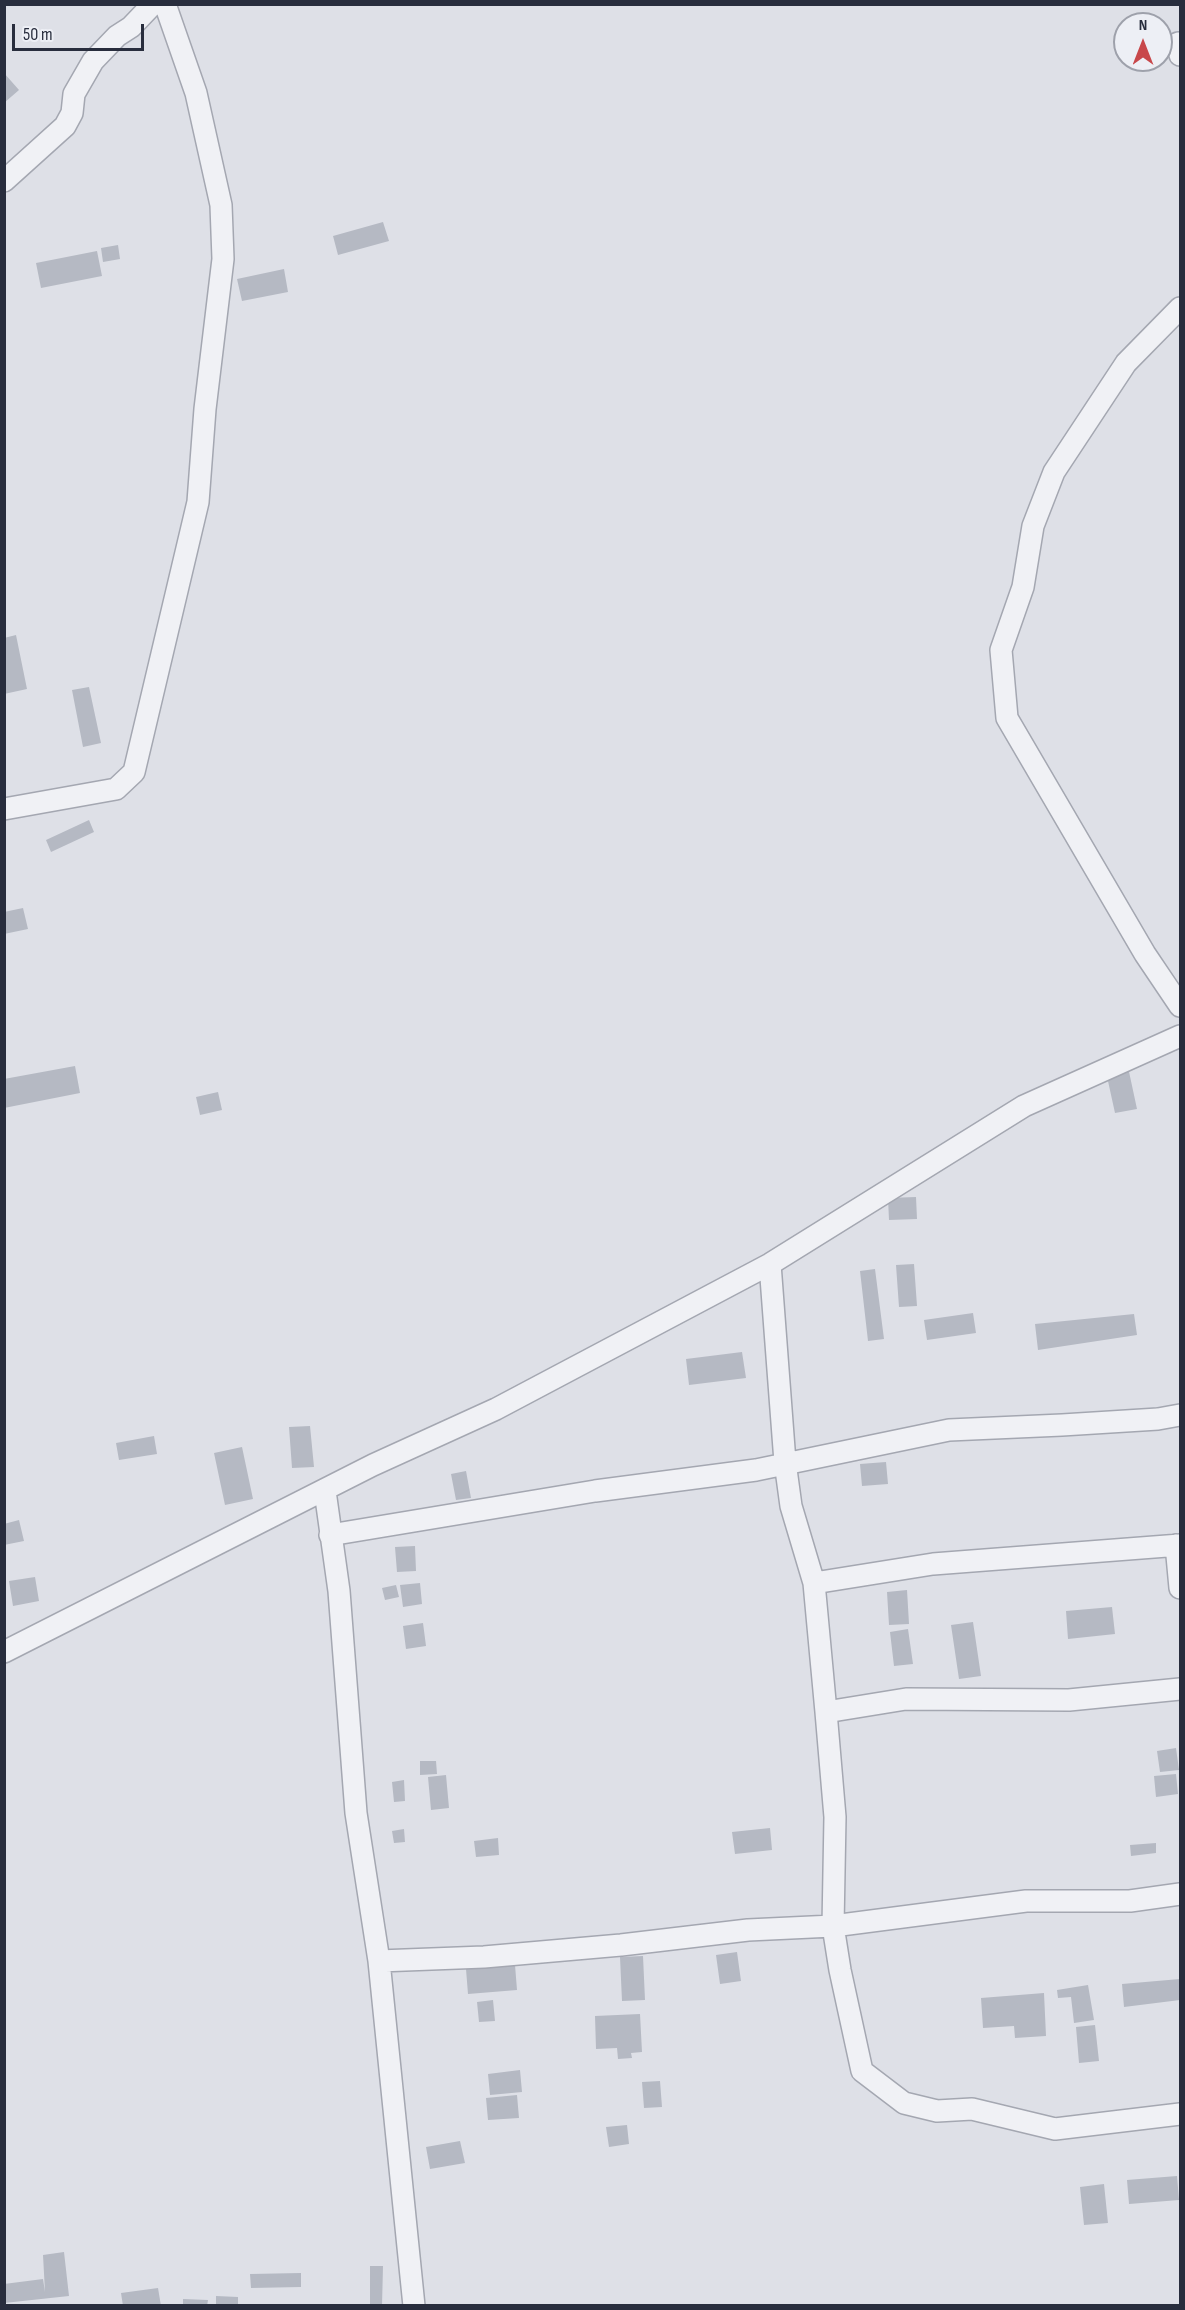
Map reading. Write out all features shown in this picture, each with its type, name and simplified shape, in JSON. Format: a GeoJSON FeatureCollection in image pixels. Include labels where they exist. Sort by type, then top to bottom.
{"type":"FeatureCollection","features":[{"type":"Feature","properties":{"kind":"street"},"geometry":{"type":"LineString","coordinates":[[4,181],[65,126],[72,113],[74,93],[93,61],[153,4]]}},
{"type":"Feature","properties":{"kind":"street"},"geometry":{"type":"LineString","coordinates":[[4,809],[116,789],[134,772],[198,502],[205,409],[223,259],[221,205],[196,93],[165,4]]}},
{"type":"Feature","properties":{"kind":"street"},"geometry":{"type":"LineString","coordinates":[[1180,308],[1126,363],[1054,472],[1033,526],[1023,587],[1001,650],[1007,718],[1145,954],[1180,1006]]}},
{"type":"Feature","properties":{"kind":"street"},"geometry":{"type":"LineString","coordinates":[[4,1652],[373,1465],[496,1408],[770,1264],[1024,1106],[1180,1036]]}},
{"type":"Feature","properties":{"kind":"street"},"geometry":{"type":"LineString","coordinates":[[770,1264],[785,1462],[791,1506],[814,1584],[835,1817],[833,1926],[862,2071],[904,2103],[937,2111],[972,2109],[1055,2129],[1180,2114]]}},
{"type":"Feature","properties":{"kind":"street"},"geometry":{"type":"LineString","coordinates":[[330,1535],[595,1491],[756,1470],[785,1462],[949,1430],[1158,1419],[1180,1415]]}},
{"type":"Feature","properties":{"kind":"street"},"geometry":{"type":"LineString","coordinates":[[325,1491],[339,1591],[356,1813],[379,1961],[414,2306]]}},
{"type":"Feature","properties":{"kind":"street"},"geometry":{"type":"LineString","coordinates":[[814,1584],[933,1564],[1178,1545],[1180,1588]]}},
{"type":"Feature","properties":{"kind":"street"},"geometry":{"type":"LineString","coordinates":[[826,1712],[906,1699],[1069,1700],[1180,1689]]}},
{"type":"Feature","properties":{"kind":"street"},"geometry":{"type":"LineString","coordinates":[[379,1961],[484,1956],[621,1945],[748,1930],[833,1926],[1026,1901],[1130,1901],[1180,1894]]}},
{"type":"Feature","properties":{"kind":"building"},"geometry":{"type":"Polygon","coordinates":[[[4,73],[19,90],[4,103],[4,73]]]}},
{"type":"Feature","properties":{"kind":"building"},"geometry":{"type":"Polygon","coordinates":[[[383,222],[389,241],[338,255],[333,236],[383,222]]]}},
{"type":"Feature","properties":{"kind":"building"},"geometry":{"type":"Polygon","coordinates":[[[118,245],[120,259],[103,262],[101,248],[118,245]]]}},
{"type":"Feature","properties":{"kind":"building"},"geometry":{"type":"Polygon","coordinates":[[[97,251],[102,276],[41,288],[36,263],[97,251]]]}},
{"type":"Feature","properties":{"kind":"building"},"geometry":{"type":"Polygon","coordinates":[[[284,269],[288,292],[242,301],[237,279],[284,269]]]}},
{"type":"Feature","properties":{"kind":"building"},"geometry":{"type":"Polygon","coordinates":[[[16,635],[27,689],[4,694],[4,638],[16,635]]]}},
{"type":"Feature","properties":{"kind":"building"},"geometry":{"type":"Polygon","coordinates":[[[89,687],[101,743],[83,747],[72,690],[89,687]]]}},
{"type":"Feature","properties":{"kind":"building"},"geometry":{"type":"Polygon","coordinates":[[[89,820],[94,832],[51,852],[46,840],[89,820]]]}},
{"type":"Feature","properties":{"kind":"building"},"geometry":{"type":"Polygon","coordinates":[[[23,908],[28,929],[4,934],[4,912],[23,908]]]}},
{"type":"Feature","properties":{"kind":"building"},"geometry":{"type":"Polygon","coordinates":[[[75,1066],[80,1093],[4,1108],[4,1079],[75,1066]]]}},
{"type":"Feature","properties":{"kind":"building"},"geometry":{"type":"Polygon","coordinates":[[[1128,1067],[1137,1109],[1115,1113],[1106,1072],[1128,1067]]]}},
{"type":"Feature","properties":{"kind":"building"},"geometry":{"type":"Polygon","coordinates":[[[218,1092],[222,1110],[200,1115],[196,1097],[218,1092]]]}},
{"type":"Feature","properties":{"kind":"building"},"geometry":{"type":"Polygon","coordinates":[[[916,1197],[917,1219],[889,1220],[888,1198],[916,1197]]]}},
{"type":"Feature","properties":{"kind":"building"},"geometry":{"type":"Polygon","coordinates":[[[914,1264],[917,1306],[899,1307],[896,1265],[914,1264]]]}},
{"type":"Feature","properties":{"kind":"building"},"geometry":{"type":"Polygon","coordinates":[[[875,1269],[884,1339],[868,1341],[860,1271],[875,1269]]]}},
{"type":"Feature","properties":{"kind":"building"},"geometry":{"type":"Polygon","coordinates":[[[973,1313],[976,1333],[927,1340],[924,1320],[973,1313]]]}},
{"type":"Feature","properties":{"kind":"building"},"geometry":{"type":"Polygon","coordinates":[[[1134,1314],[1137,1335],[1038,1350],[1035,1324],[1134,1314]]]}},
{"type":"Feature","properties":{"kind":"building"},"geometry":{"type":"Polygon","coordinates":[[[742,1352],[746,1378],[689,1385],[686,1359],[742,1352]]]}},
{"type":"Feature","properties":{"kind":"building"},"geometry":{"type":"Polygon","coordinates":[[[310,1426],[314,1467],[292,1468],[289,1427],[310,1426]]]}},
{"type":"Feature","properties":{"kind":"building"},"geometry":{"type":"Polygon","coordinates":[[[154,1436],[157,1454],[119,1460],[116,1443],[154,1436]]]}},
{"type":"Feature","properties":{"kind":"building"},"geometry":{"type":"Polygon","coordinates":[[[242,1447],[253,1499],[225,1505],[214,1453],[242,1447]]]}},
{"type":"Feature","properties":{"kind":"building"},"geometry":{"type":"Polygon","coordinates":[[[886,1462],[888,1484],[862,1486],[860,1464],[886,1462]]]}},
{"type":"Feature","properties":{"kind":"building"},"geometry":{"type":"Polygon","coordinates":[[[466,1471],[471,1498],[456,1500],[451,1474],[466,1471]]]}},
{"type":"Feature","properties":{"kind":"building"},"geometry":{"type":"Polygon","coordinates":[[[19,1520],[24,1541],[4,1545],[4,1524],[19,1520]]]}},
{"type":"Feature","properties":{"kind":"building"},"geometry":{"type":"Polygon","coordinates":[[[415,1546],[416,1571],[397,1572],[395,1547],[415,1546]]]}},
{"type":"Feature","properties":{"kind":"building"},"geometry":{"type":"Polygon","coordinates":[[[35,1577],[39,1601],[13,1606],[9,1581],[35,1577]]]}},
{"type":"Feature","properties":{"kind":"building"},"geometry":{"type":"Polygon","coordinates":[[[420,1583],[422,1604],[403,1607],[400,1585],[420,1583]]]}},
{"type":"Feature","properties":{"kind":"building"},"geometry":{"type":"Polygon","coordinates":[[[396,1585],[399,1597],[385,1600],[382,1588],[396,1585]]]}},
{"type":"Feature","properties":{"kind":"building"},"geometry":{"type":"Polygon","coordinates":[[[907,1590],[909,1624],[889,1625],[887,1592],[907,1590]]]}},
{"type":"Feature","properties":{"kind":"building"},"geometry":{"type":"Polygon","coordinates":[[[1112,1607],[1115,1634],[1068,1639],[1066,1611],[1112,1607]]]}},
{"type":"Feature","properties":{"kind":"building"},"geometry":{"type":"Polygon","coordinates":[[[973,1622],[981,1676],[959,1679],[951,1625],[973,1622]]]}},
{"type":"Feature","properties":{"kind":"building"},"geometry":{"type":"Polygon","coordinates":[[[423,1623],[426,1646],[406,1649],[403,1626],[423,1623]]]}},
{"type":"Feature","properties":{"kind":"building"},"geometry":{"type":"Polygon","coordinates":[[[908,1629],[913,1664],[894,1666],[890,1632],[908,1629]]]}},
{"type":"Feature","properties":{"kind":"building"},"geometry":{"type":"Polygon","coordinates":[[[1176,1748],[1179,1770],[1160,1772],[1157,1751],[1176,1748]]]}},
{"type":"Feature","properties":{"kind":"building"},"geometry":{"type":"Polygon","coordinates":[[[420,1761],[436,1761],[437,1774],[420,1775],[420,1761]]]}},
{"type":"Feature","properties":{"kind":"building"},"geometry":{"type":"Polygon","coordinates":[[[1176,1774],[1178,1794],[1156,1797],[1154,1776],[1176,1774]]]}},
{"type":"Feature","properties":{"kind":"building"},"geometry":{"type":"Polygon","coordinates":[[[446,1775],[449,1808],[431,1810],[428,1777],[446,1775]]]}},
{"type":"Feature","properties":{"kind":"building"},"geometry":{"type":"Polygon","coordinates":[[[404,1780],[405,1801],[394,1802],[392,1782],[404,1780]]]}},
{"type":"Feature","properties":{"kind":"building"},"geometry":{"type":"Polygon","coordinates":[[[770,1828],[772,1850],[735,1854],[732,1832],[770,1828]]]}},
{"type":"Feature","properties":{"kind":"building"},"geometry":{"type":"Polygon","coordinates":[[[404,1829],[405,1842],[394,1843],[392,1831],[404,1829]]]}},
{"type":"Feature","properties":{"kind":"building"},"geometry":{"type":"Polygon","coordinates":[[[498,1838],[499,1855],[476,1857],[474,1841],[498,1838]]]}},
{"type":"Feature","properties":{"kind":"building"},"geometry":{"type":"Polygon","coordinates":[[[1156,1843],[1156,1853],[1131,1856],[1130,1845],[1156,1843]]]}},
{"type":"Feature","properties":{"kind":"building"},"geometry":{"type":"Polygon","coordinates":[[[737,1952],[741,1981],[720,1984],[716,1955],[737,1952]]]}},
{"type":"Feature","properties":{"kind":"building"},"geometry":{"type":"Polygon","coordinates":[[[643,1956],[645,2000],[622,2001],[620,1957],[643,1956]]]}},
{"type":"Feature","properties":{"kind":"building"},"geometry":{"type":"Polygon","coordinates":[[[515,1965],[517,1990],[468,1994],[466,1969],[515,1965]]]}},
{"type":"Feature","properties":{"kind":"building"},"geometry":{"type":"Polygon","coordinates":[[[1180,1979],[1180,2000],[1124,2007],[1122,1984],[1180,1979]]]}},
{"type":"Feature","properties":{"kind":"building"},"geometry":{"type":"Polygon","coordinates":[[[1088,1985],[1094,2020],[1074,2023],[1071,1997],[1058,1998],[1057,1990],[1088,1985]]]}},
{"type":"Feature","properties":{"kind":"building"},"geometry":{"type":"Polygon","coordinates":[[[1044,1993],[1046,2036],[1015,2038],[1014,2026],[983,2028],[981,1998],[1044,1993]]]}},
{"type":"Feature","properties":{"kind":"building"},"geometry":{"type":"Polygon","coordinates":[[[493,2000],[495,2021],[479,2022],[477,2002],[493,2000]]]}},
{"type":"Feature","properties":{"kind":"building"},"geometry":{"type":"Polygon","coordinates":[[[640,2014],[642,2052],[631,2053],[632,2058],[618,2059],[617,2048],[596,2049],[595,2016],[640,2014]]]}},
{"type":"Feature","properties":{"kind":"building"},"geometry":{"type":"Polygon","coordinates":[[[1095,2025],[1099,2061],[1079,2063],[1076,2027],[1095,2025]]]}},
{"type":"Feature","properties":{"kind":"building"},"geometry":{"type":"Polygon","coordinates":[[[520,2070],[522,2092],[490,2095],[488,2074],[520,2070]]]}},
{"type":"Feature","properties":{"kind":"building"},"geometry":{"type":"Polygon","coordinates":[[[660,2081],[662,2107],[644,2108],[642,2082],[660,2081]]]}},
{"type":"Feature","properties":{"kind":"building"},"geometry":{"type":"Polygon","coordinates":[[[517,2095],[519,2118],[488,2120],[486,2098],[517,2095]]]}},
{"type":"Feature","properties":{"kind":"building"},"geometry":{"type":"Polygon","coordinates":[[[627,2125],[629,2144],[609,2147],[606,2127],[627,2125]]]}},
{"type":"Feature","properties":{"kind":"building"},"geometry":{"type":"Polygon","coordinates":[[[460,2141],[465,2163],[430,2169],[426,2147],[460,2141]]]}},
{"type":"Feature","properties":{"kind":"building"},"geometry":{"type":"Polygon","coordinates":[[[1177,2176],[1179,2200],[1129,2204],[1127,2180],[1177,2176]]]}},
{"type":"Feature","properties":{"kind":"building"},"geometry":{"type":"Polygon","coordinates":[[[1104,2184],[1108,2223],[1084,2225],[1080,2187],[1104,2184]]]}},
{"type":"Feature","properties":{"kind":"building"},"geometry":{"type":"Polygon","coordinates":[[[64,2252],[69,2296],[4,2303],[4,2284],[43,2279],[45,2292],[43,2255],[64,2252]]]}},
{"type":"Feature","properties":{"kind":"building"},"geometry":{"type":"Polygon","coordinates":[[[370,2266],[383,2266],[382,2306],[370,2306],[370,2266]]]}},
{"type":"Feature","properties":{"kind":"building"},"geometry":{"type":"Polygon","coordinates":[[[301,2273],[301,2287],[251,2288],[250,2274],[301,2273]]]}},
{"type":"Feature","properties":{"kind":"building"},"geometry":{"type":"Polygon","coordinates":[[[158,2288],[161,2306],[123,2306],[121,2293],[158,2288]]]}},
{"type":"Feature","properties":{"kind":"building"},"geometry":{"type":"Polygon","coordinates":[[[216,2296],[238,2297],[238,2306],[216,2306],[216,2296]]]}},
{"type":"Feature","properties":{"kind":"building"},"geometry":{"type":"Polygon","coordinates":[[[183,2299],[208,2300],[207,2306],[183,2306],[183,2299]]]}}]}
